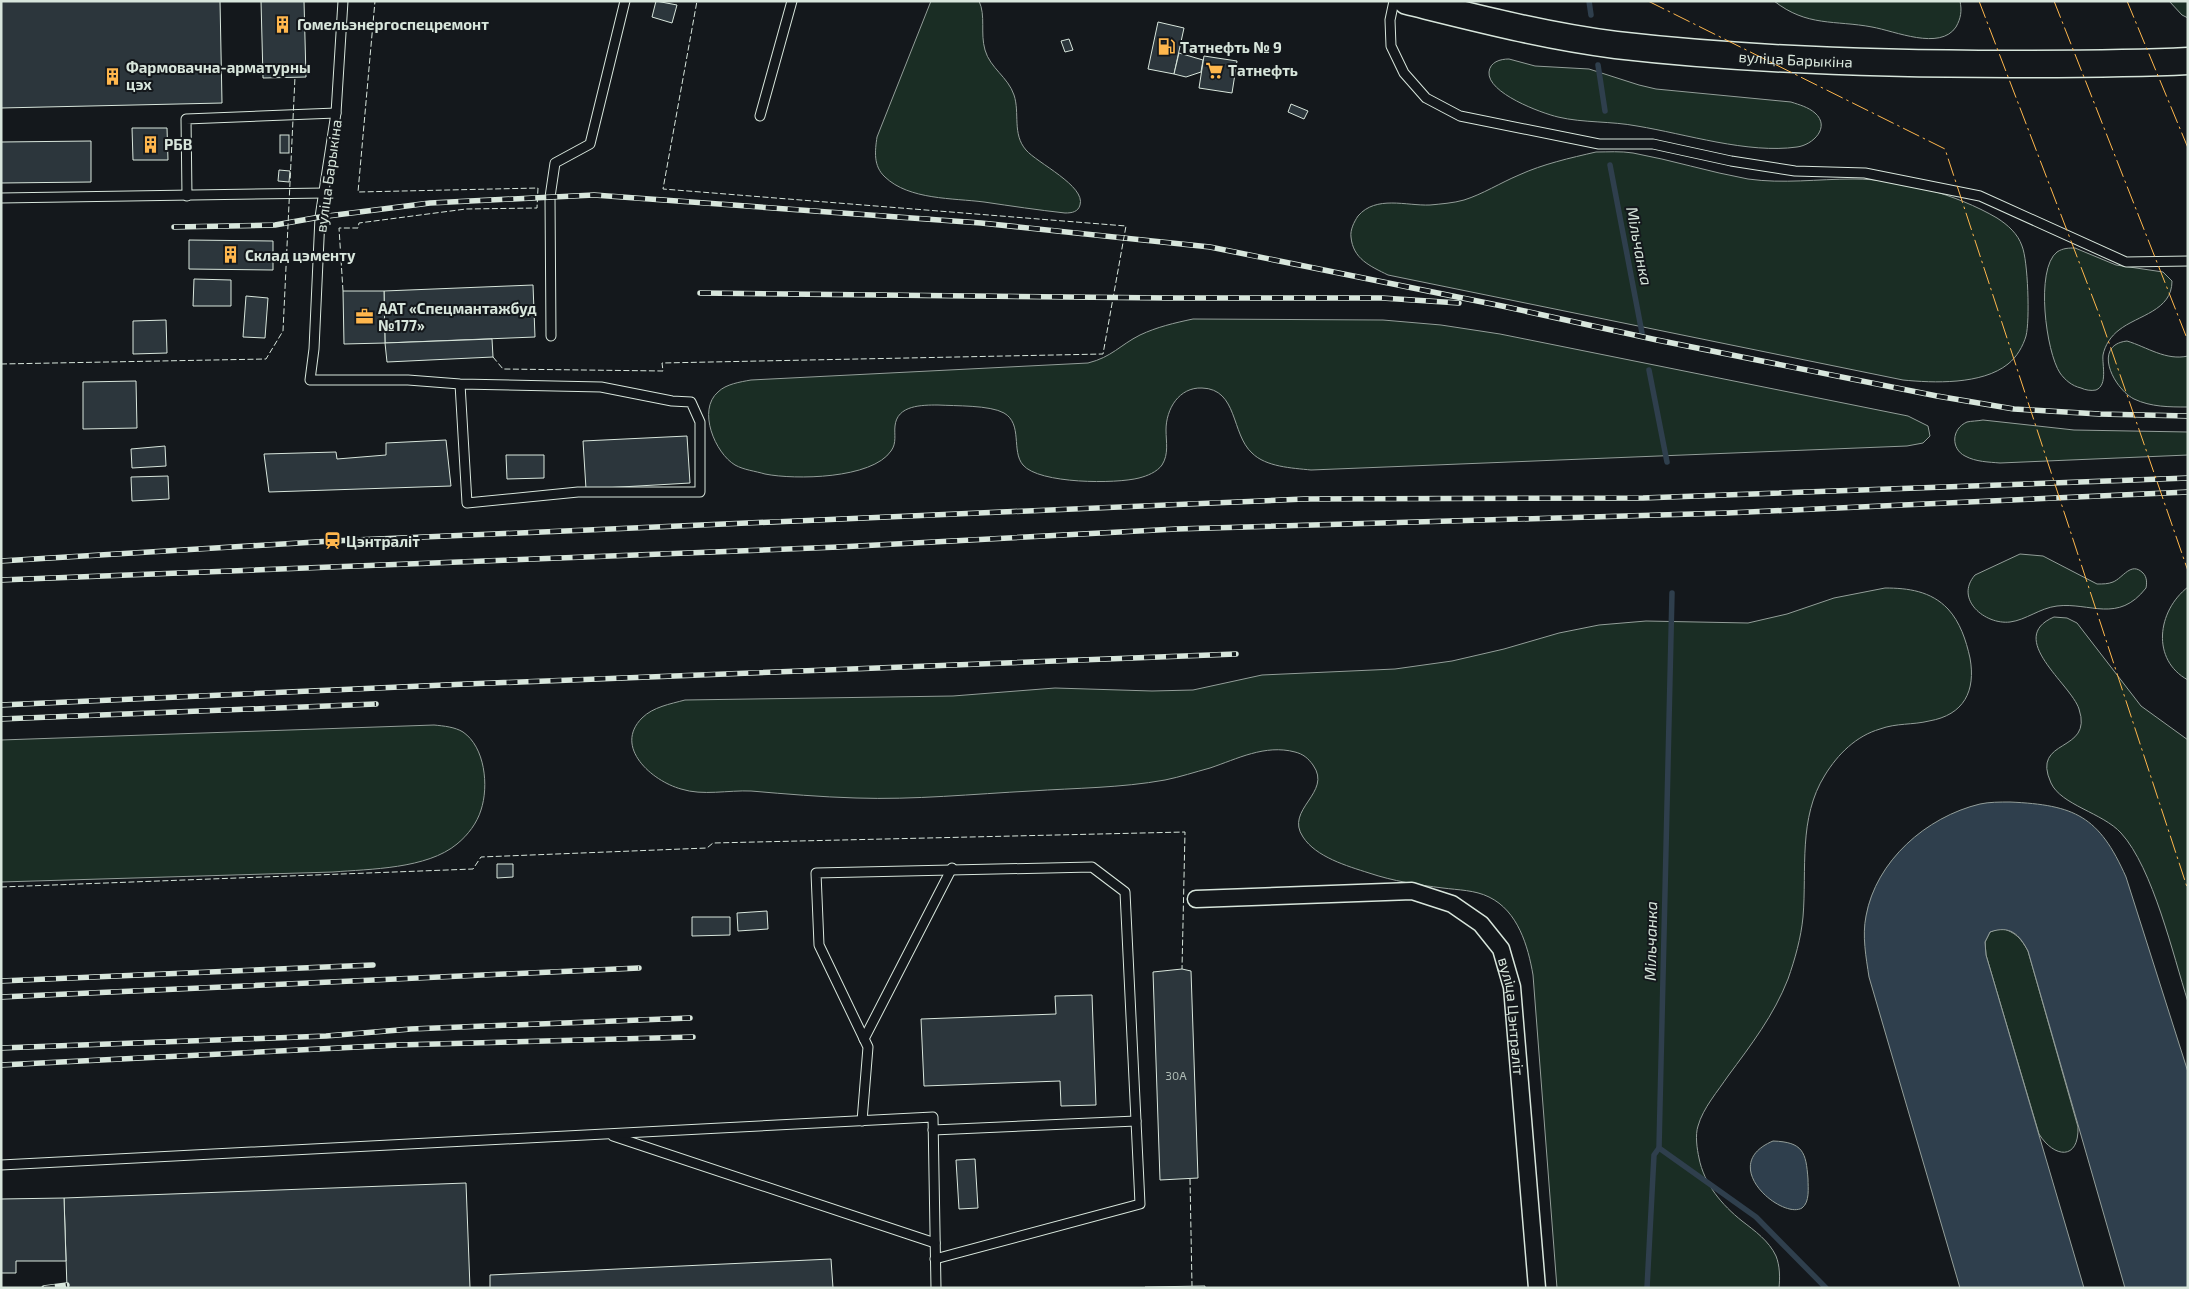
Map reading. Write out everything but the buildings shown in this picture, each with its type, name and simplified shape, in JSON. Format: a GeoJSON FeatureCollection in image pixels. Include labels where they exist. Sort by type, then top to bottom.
{"type":"FeatureCollection","features":[{"type":"Feature","properties":{"kind":"main road","name":"вуліца Барыкіна"},"geometry":{"type":"LineString","coordinates":[[1407,1],[1510,26],[1574,38],[1616,44],[1736,55],[1951,64],[2188,61]]}},
{"type":"Feature","properties":{"kind":"street","name":"вуліца Цэнтраліт"},"geometry":{"type":"LineString","coordinates":[[1196,899],[1412,891],[1452,904],[1481,924],[1501,949],[1512,987],[1537,1288]]}},
{"type":"Feature","properties":{"kind":"lane","name":"вуліца Барыкіна"},"geometry":{"type":"LineString","coordinates":[[343,1],[336,114],[320,217],[314,349],[310,380],[408,380],[460,384]]}},
{"type":"Feature","properties":{"kind":"lane"},"geometry":{"type":"LineString","coordinates":[[552,336],[550,197],[555,163],[590,144],[625,1]]}},
{"type":"Feature","properties":{"kind":"lane"},"geometry":{"type":"LineString","coordinates":[[760,116],[792,1]]}},
{"type":"Feature","properties":{"kind":"lane"},"geometry":{"type":"LineString","coordinates":[[1394,1],[1390,20],[1391,46],[1404,72],[1426,98],[1460,116],[1599,144],[1653,144],[1731,161],[1786,170],[1865,173],[1980,196],[2126,262],[2188,261]]}},
{"type":"Feature","properties":{"kind":"lane"},"geometry":{"type":"LineString","coordinates":[[188,196],[186,119],[336,114]]}},
{"type":"Feature","properties":{"kind":"lane"},"geometry":{"type":"LineString","coordinates":[[1,198],[325,193]]}},
{"type":"Feature","properties":{"kind":"lane"},"geometry":{"type":"LineString","coordinates":[[460,384],[601,387],[672,401],[691,402],[700,422],[700,492],[578,492],[467,503],[460,384]]}},
{"type":"Feature","properties":{"kind":"lane"},"geometry":{"type":"LineString","coordinates":[[862,1121],[868,1048],[820,945],[816,873],[952,868],[1092,867],[1125,892],[1140,1204],[935,1259]]}},
{"type":"Feature","properties":{"kind":"lane"},"geometry":{"type":"LineString","coordinates":[[864,1039],[952,868]]}},
{"type":"Feature","properties":{"kind":"lane"},"geometry":{"type":"LineString","coordinates":[[1,1165],[933,1117],[936,1288]]}},
{"type":"Feature","properties":{"kind":"lane"},"geometry":{"type":"LineString","coordinates":[[934,1130],[1136,1121]]}},
{"type":"Feature","properties":{"kind":"lane"},"geometry":{"type":"LineString","coordinates":[[608,1134],[935,1243]]}},
{"type":"Feature","properties":{"kind":"green space"},"geometry":{"type":"Polygon","coordinates":[[[931,1],[979,1],[982,13],[985,50],[987,56],[1008,83],[1014,95],[1019,137],[1022,144],[1026,150],[1076,190],[1080,198],[1080,205],[1076,211],[1065,213],[932,197],[895,185],[881,173],[876,158],[877,137],[931,1]]]}},
{"type":"Feature","properties":{"kind":"green space"},"geometry":{"type":"Polygon","coordinates":[[[1774,1],[1960,1],[1961,11],[1956,27],[1949,34],[1939,38],[1928,39],[1872,27],[1810,19],[1786,9],[1774,1]]]}},
{"type":"Feature","properties":{"kind":"green space"},"geometry":{"type":"Polygon","coordinates":[[[2169,1],[2188,1],[2188,18],[2182,15],[2169,1]]]}},
{"type":"Feature","properties":{"kind":"green space"},"geometry":{"type":"Polygon","coordinates":[[[1509,59],[1535,66],[1589,69],[1656,89],[1791,102],[1815,113],[1819,118],[1821,129],[1814,139],[1803,146],[1758,148],[1738,146],[1627,124],[1558,117],[1516,101],[1505,94],[1491,80],[1489,72],[1491,66],[1496,62],[1509,59]]]}},
{"type":"Feature","properties":{"kind":"green space"},"geometry":{"type":"Polygon","coordinates":[[[1596,152],[1633,153],[1748,179],[1787,181],[1853,179],[1890,182],[1946,195],[1981,209],[1997,218],[2012,230],[2018,238],[2024,253],[2028,291],[2028,318],[2023,344],[2017,355],[2008,364],[1985,376],[1943,382],[1903,380],[1388,275],[1364,261],[1352,245],[1351,232],[1355,221],[1365,210],[1373,206],[1392,203],[1430,205],[1460,201],[1538,168],[1596,152]]]}},
{"type":"Feature","properties":{"kind":"green space"},"geometry":{"type":"Polygon","coordinates":[[[2066,248],[2075,248],[2116,265],[2163,272],[2172,281],[2171,291],[2160,306],[2116,332],[2111,338],[2103,355],[2104,374],[2102,384],[2096,390],[2086,390],[2075,386],[2062,376],[2055,362],[2047,330],[2045,292],[2046,275],[2050,261],[2057,252],[2066,248]]]}},
{"type":"Feature","properties":{"kind":"green space"},"geometry":{"type":"Polygon","coordinates":[[[1193,319],[1383,320],[1441,325],[1500,334],[1908,416],[1928,426],[1930,436],[1923,443],[1907,446],[1311,470],[1280,466],[1258,458],[1245,445],[1233,414],[1222,396],[1214,390],[1202,388],[1187,391],[1171,407],[1166,430],[1166,457],[1157,470],[1139,478],[1096,482],[1061,479],[1032,471],[1023,465],[1020,459],[1015,431],[1010,418],[998,410],[981,407],[932,405],[918,406],[905,410],[897,419],[893,448],[881,460],[868,467],[851,472],[813,477],[765,474],[735,465],[721,451],[711,431],[709,409],[712,400],[721,389],[729,385],[751,380],[1088,363],[1103,358],[1146,332],[1193,319]]]}},
{"type":"Feature","properties":{"kind":"green space"},"geometry":{"type":"Polygon","coordinates":[[[2127,341],[2172,357],[2188,356],[2188,407],[2147,404],[2126,394],[2113,377],[2108,358],[2110,350],[2116,344],[2127,341]]]}},
{"type":"Feature","properties":{"kind":"green space"},"geometry":{"type":"Polygon","coordinates":[[[1983,420],[2074,430],[2188,432],[2188,455],[2000,463],[1982,461],[1969,458],[1960,453],[1955,444],[1955,439],[1958,429],[1962,425],[1967,422],[1983,420]]]}},
{"type":"Feature","properties":{"kind":"green space"},"geometry":{"type":"Polygon","coordinates":[[[2020,554],[2043,556],[2097,584],[2111,583],[2131,570],[2139,570],[2145,576],[2146,588],[2135,599],[2125,605],[2114,608],[2057,606],[2010,622],[2000,622],[1982,615],[1970,601],[1968,593],[1969,584],[1975,575],[2020,554]]]}},
{"type":"Feature","properties":{"kind":"green space"},"geometry":{"type":"Polygon","coordinates":[[[2188,587],[2188,680],[2176,671],[2168,660],[2162,635],[2170,609],[2188,587]]]}},
{"type":"Feature","properties":{"kind":"green space"},"geometry":{"type":"Polygon","coordinates":[[[1885,588],[1911,590],[1927,594],[1948,609],[1956,620],[1967,645],[1971,670],[1969,691],[1959,707],[1941,718],[1886,727],[1863,736],[1842,753],[1825,775],[1816,791],[1807,826],[1802,925],[1788,979],[1776,1005],[1761,1029],[1707,1106],[1697,1130],[1696,1138],[1701,1168],[1705,1177],[1721,1201],[1770,1246],[1776,1256],[1779,1268],[1779,1288],[1557,1288],[1533,975],[1525,941],[1520,930],[1499,903],[1484,895],[1387,878],[1342,864],[1316,850],[1303,837],[1299,827],[1299,818],[1314,793],[1318,775],[1313,765],[1300,754],[1284,750],[1262,751],[1165,780],[1132,785],[922,797],[856,798],[751,791],[698,792],[681,789],[659,779],[648,771],[634,751],[632,740],[634,729],[646,714],[662,706],[685,700],[953,696],[1055,688],[1152,691],[1193,690],[1262,675],[1395,669],[1452,661],[1504,649],[1559,633],[1599,625],[1646,621],[1748,623],[1787,614],[1834,598],[1885,588]]]}},
{"type":"Feature","properties":{"kind":"green space"},"geometry":{"type":"Polygon","coordinates":[[[2054,617],[2067,618],[2077,623],[2141,706],[2188,740],[2188,1002],[2161,913],[2143,868],[2132,848],[2113,826],[2064,797],[2056,791],[2051,783],[2047,768],[2049,758],[2078,733],[2081,723],[2079,709],[2074,699],[2045,662],[2038,649],[2036,637],[2041,626],[2054,617]]]}},
{"type":"Feature","properties":{"kind":"green space"},"geometry":{"type":"Polygon","coordinates":[[[434,725],[456,729],[463,732],[470,739],[480,757],[485,779],[485,790],[479,815],[468,833],[457,844],[430,859],[398,866],[333,872],[1,882],[1,740],[434,725]]]}},
{"type":"Feature","properties":{"kind":"green space"},"geometry":{"type":"Polygon","coordinates":[[[2001,928],[2017,936],[2028,951],[2078,1127],[2074,1146],[2064,1152],[2052,1148],[2039,1134],[1986,955],[1985,942],[1990,932],[2001,928]]]}},
{"type":"Feature","properties":{"kind":"water"},"geometry":{"type":"Polygon","coordinates":[[[2010,802],[2052,806],[2082,818],[2095,827],[2106,840],[2126,877],[2188,1072],[2188,1288],[2125,1288],[2028,951],[2021,940],[2013,933],[2008,930],[1997,930],[1990,932],[1985,942],[1986,955],[2084,1288],[1960,1288],[1869,977],[1864,931],[1866,916],[1880,877],[1906,844],[1941,819],[1960,810],[1983,803],[2010,802]]]}},
{"type":"Feature","properties":{"kind":"water"},"geometry":{"type":"Polygon","coordinates":[[[1773,1141],[1797,1146],[1804,1155],[1808,1191],[1805,1205],[1802,1208],[1793,1210],[1781,1206],[1759,1188],[1752,1176],[1751,1163],[1757,1151],[1773,1141]]]}},
{"type":"Feature","properties":{"kind":"waterway","name":"Мільчанка"},"geometry":{"type":"LineString","coordinates":[[1589,1],[1591,15]]}},
{"type":"Feature","properties":{"kind":"waterway","name":"Мільчанка"},"geometry":{"type":"LineString","coordinates":[[1598,65],[1605,111]]}},
{"type":"Feature","properties":{"kind":"waterway","name":"Мільчанка"},"geometry":{"type":"LineString","coordinates":[[1610,165],[1642,333]]}},
{"type":"Feature","properties":{"kind":"waterway","name":"Мільчанка"},"geometry":{"type":"LineString","coordinates":[[1649,370],[1667,462]]}},
{"type":"Feature","properties":{"kind":"waterway","name":"Мільчанка"},"geometry":{"type":"LineString","coordinates":[[1647,1288],[1654,1155],[1659,1148],[1672,593]]}},
{"type":"Feature","properties":{"kind":"waterway"},"geometry":{"type":"LineString","coordinates":[[1659,1148],[1756,1217],[1826,1288]]}},
{"type":"Feature","properties":{"kind":"railway"},"geometry":{"type":"LineString","coordinates":[[174,227],[275,225],[320,217],[430,203],[594,195],[981,223],[1210,247],[1502,306],[1657,340],[1937,396],[2014,409],[2099,414],[2188,416]]}},
{"type":"Feature","properties":{"kind":"railway"},"geometry":{"type":"LineString","coordinates":[[700,293],[1168,298],[1382,298],[1459,303]]}},
{"type":"Feature","properties":{"kind":"railway"},"geometry":{"type":"LineString","coordinates":[[1,561],[332,541],[1304,499],[1643,498],[2188,478]]}},
{"type":"Feature","properties":{"kind":"railway"},"geometry":{"type":"LineString","coordinates":[[1,580],[839,547],[1176,529],[1727,513],[2188,492]]}},
{"type":"Feature","properties":{"kind":"railway"},"geometry":{"type":"LineString","coordinates":[[1,705],[467,684],[1236,654]]}},
{"type":"Feature","properties":{"kind":"railway"},"geometry":{"type":"LineString","coordinates":[[1,719],[376,704]]}},
{"type":"Feature","properties":{"kind":"railway"},"geometry":{"type":"LineString","coordinates":[[1,981],[373,965]]}},
{"type":"Feature","properties":{"kind":"railway"},"geometry":{"type":"LineString","coordinates":[[1,997],[639,968]]}},
{"type":"Feature","properties":{"kind":"railway"},"geometry":{"type":"LineString","coordinates":[[1,1048],[326,1036],[411,1029],[690,1018]]}},
{"type":"Feature","properties":{"kind":"railway"},"geometry":{"type":"LineString","coordinates":[[1,1065],[398,1045],[693,1037]]}},
{"type":"Feature","properties":{"kind":"railway"},"geometry":{"type":"LineString","coordinates":[[44,1288],[67,1285]]}},
{"type":"Feature","properties":{"kind":"fence"},"geometry":{"type":"LineString","coordinates":[[343,291],[339,228],[358,228],[359,223],[466,209],[537,208],[538,188],[358,192],[375,1]]}},
{"type":"Feature","properties":{"kind":"fence"},"geometry":{"type":"LineString","coordinates":[[493,357],[503,369],[663,371],[662,363],[1103,354],[1126,226],[663,189],[697,1]]}},
{"type":"Feature","properties":{"kind":"fence"},"geometry":{"type":"LineString","coordinates":[[1,364],[266,359],[283,331],[295,77]]}},
{"type":"Feature","properties":{"kind":"fence"},"geometry":{"type":"LineString","coordinates":[[1,887],[473,869],[481,857],[707,848],[713,843],[1185,832],[1182,969]]}},
{"type":"Feature","properties":{"kind":"fence"},"geometry":{"type":"LineString","coordinates":[[1190,1179],[1192,1286]]}},
{"type":"Feature","properties":{"kind":"power"},"geometry":{"type":"LineString","coordinates":[[1648,1],[1945,149],[2188,890]]}},
{"type":"Feature","properties":{"kind":"power"},"geometry":{"type":"LineString","coordinates":[[1979,1],[2099,314],[2188,571]]}},
{"type":"Feature","properties":{"kind":"power"},"geometry":{"type":"LineString","coordinates":[[2054,1],[2188,341]]}},
{"type":"Feature","properties":{"kind":"power"},"geometry":{"type":"LineString","coordinates":[[2127,1],[2188,148]]}},
{"type":"Feature","properties":{"kind":"place","name":"Гомельэнергоспецремонт"},"geometry":{"type":"Point","coordinates":[283,24]}},
{"type":"Feature","properties":{"kind":"place","name":"Татнефть № 9"},"geometry":{"type":"Point","coordinates":[1166,47]}},
{"type":"Feature","properties":{"kind":"place","name":"Татнефть"},"geometry":{"type":"Point","coordinates":[1214,70]}},
{"type":"Feature","properties":{"kind":"place","name":"Фармовачна-арматурны цэх"},"geometry":{"type":"Point","coordinates":[112,76]}},
{"type":"Feature","properties":{"kind":"place","name":"РБВ"},"geometry":{"type":"Point","coordinates":[150,144]}},
{"type":"Feature","properties":{"kind":"place","name":"Склад цэменту"},"geometry":{"type":"Point","coordinates":[231,255]}},
{"type":"Feature","properties":{"kind":"place","name":"ААТ «Спецмантажбуд №177»"},"geometry":{"type":"Point","coordinates":[364,317]}},
{"type":"Feature","properties":{"kind":"place","name":"Цэнтраліт"},"geometry":{"type":"Point","coordinates":[332,541]}}]}
